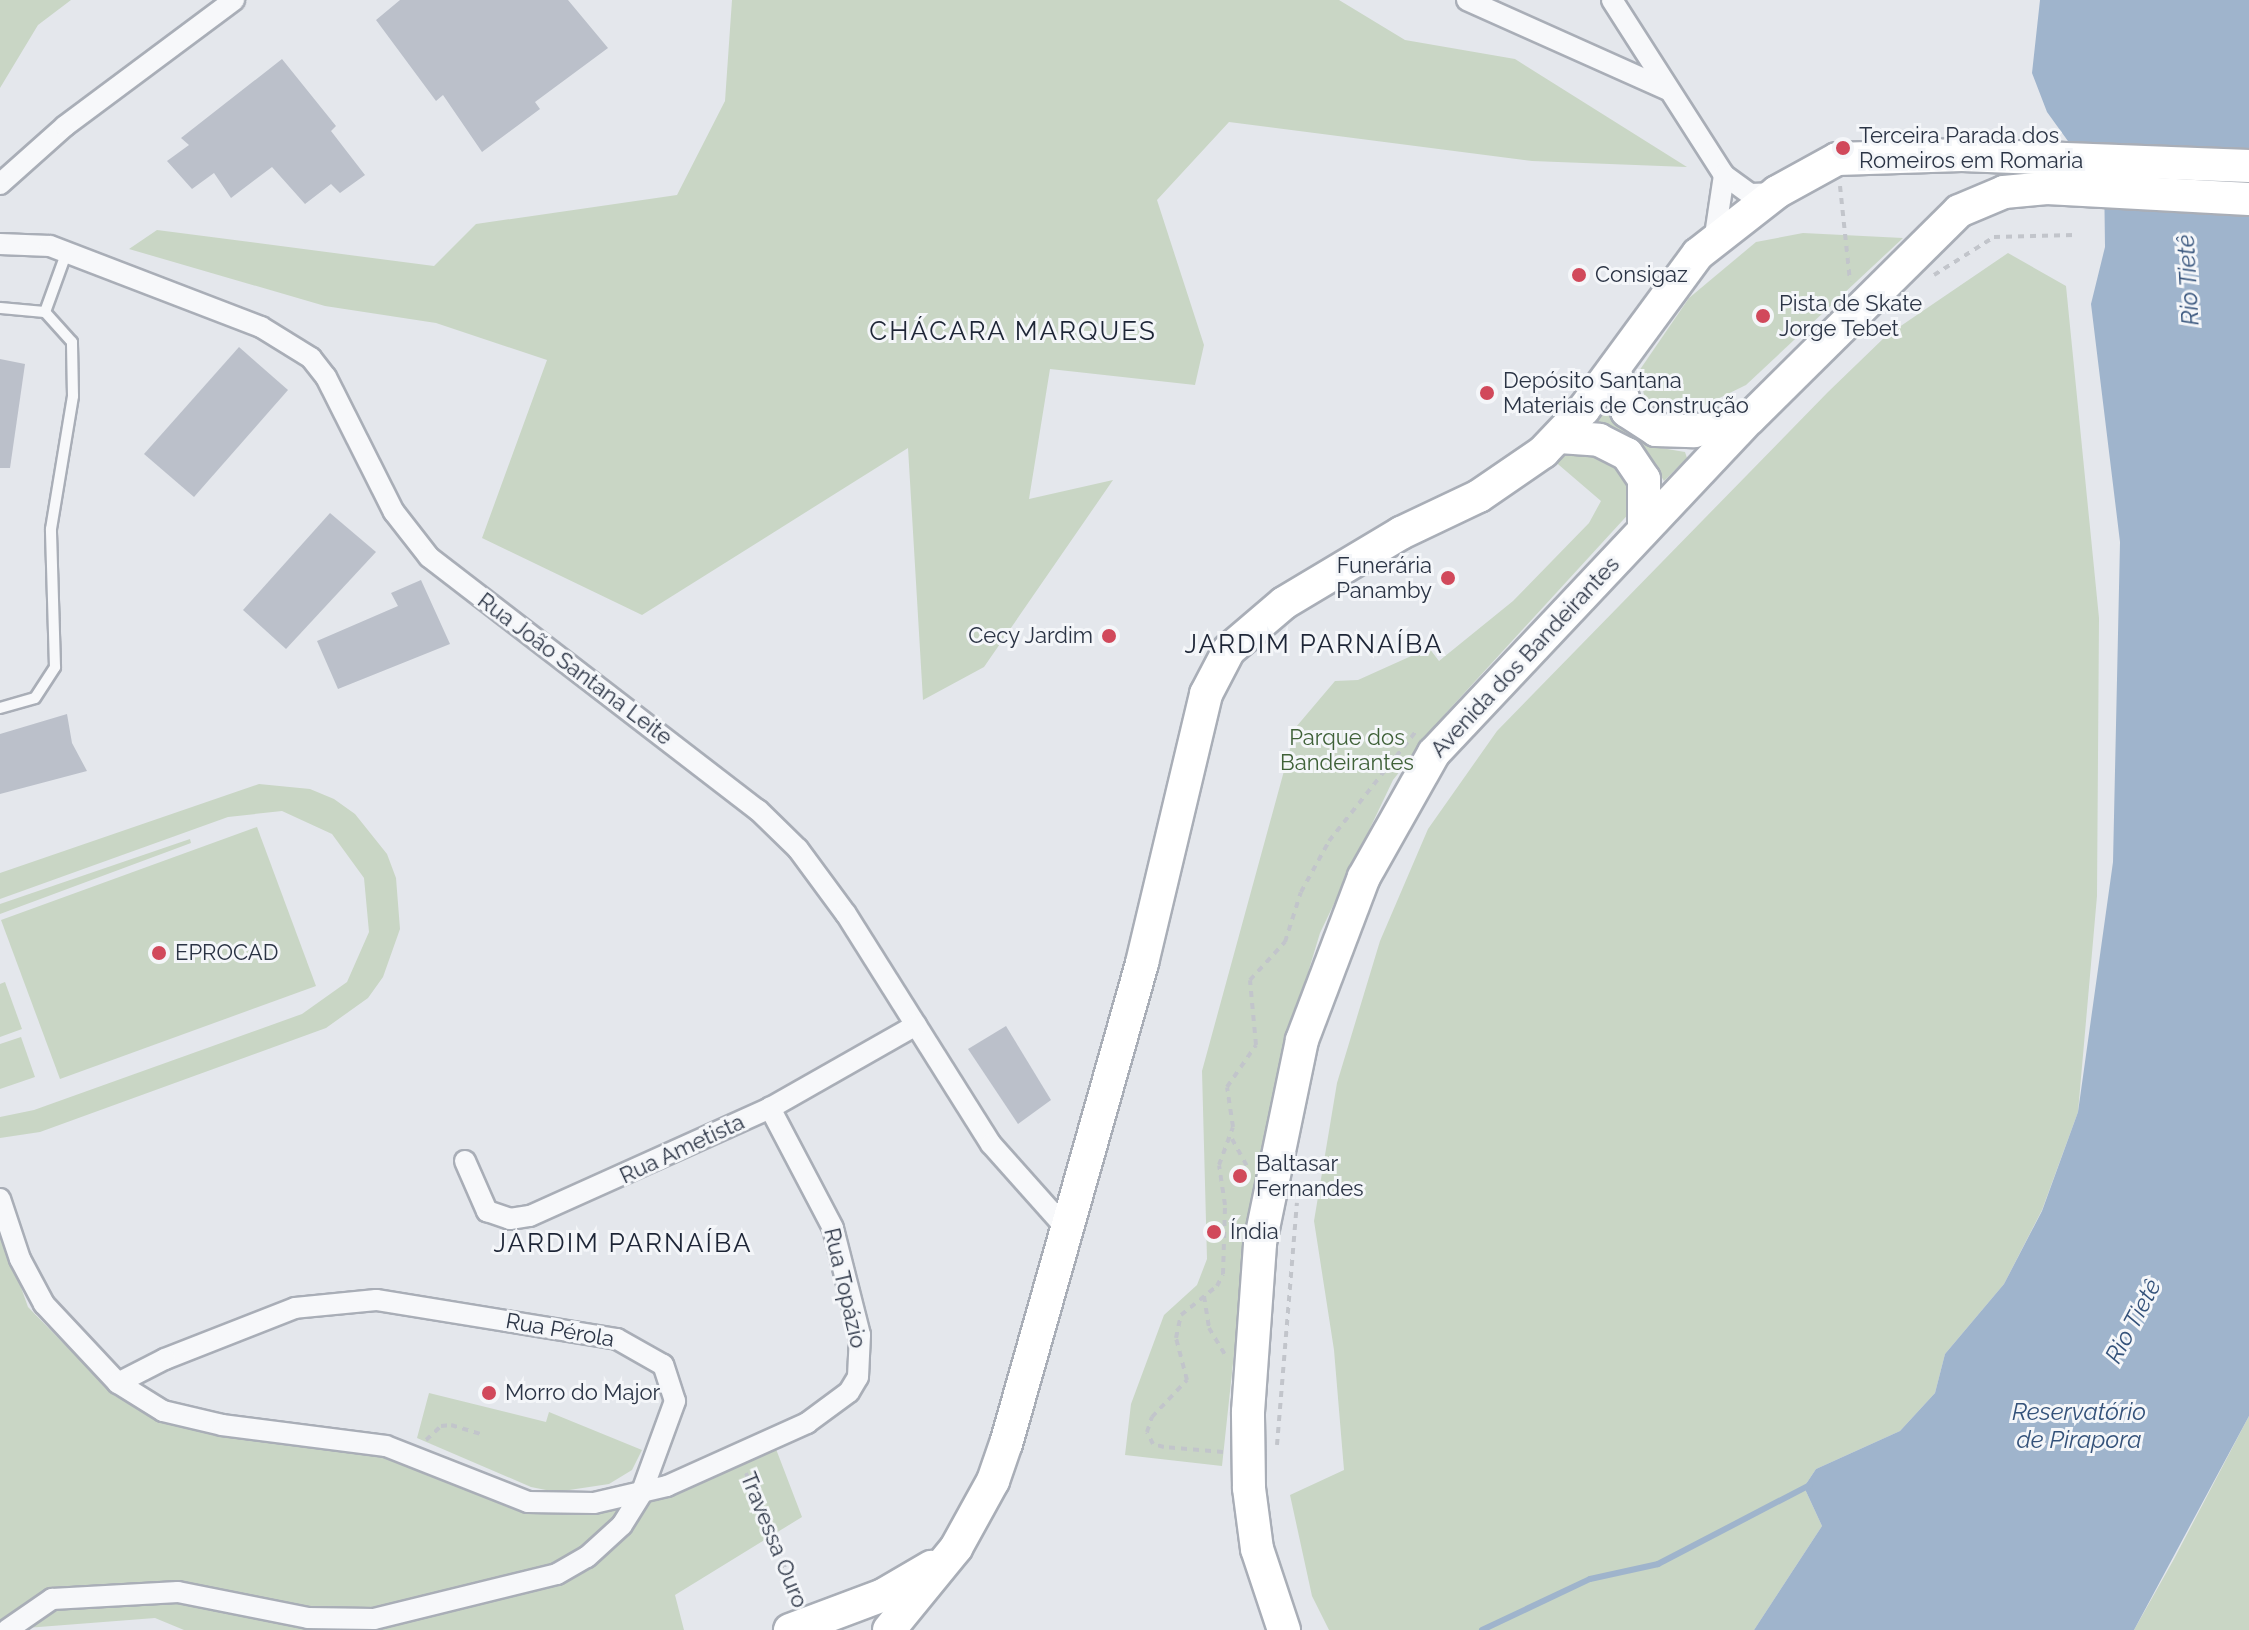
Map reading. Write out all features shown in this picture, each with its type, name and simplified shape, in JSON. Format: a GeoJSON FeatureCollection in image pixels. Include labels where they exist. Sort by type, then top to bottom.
{"type":"FeatureCollection","features":[{"type":"Feature","properties":{"kind":"main road"},"geometry":{"type":"LineString","coordinates":[[889,1630],[956,1548],[993,1481],[1142,963],[1214,671],[1253,626],[1284,603],[1401,533],[1479,496],[1560,437],[1614,369],[1684,270],[1777,192],[1837,159],[1893,155],[2249,199]]}},
{"type":"Feature","properties":{"kind":"main road"},"geometry":{"type":"LineString","coordinates":[[2050,174],[2249,166]]}},
{"type":"Feature","properties":{"kind":"main road","name":"Avenida dos Bandeirantes"},"geometry":{"type":"LineString","coordinates":[[1284,1630],[1252,1516],[1248,1412],[1260,1243],[1302,1040],[1364,877],[1434,753],[1750,418],[1959,211],[2050,174]]}},
{"type":"Feature","properties":{"kind":"main road"},"geometry":{"type":"LineString","coordinates":[[1614,369],[1627,411],[1656,430],[1694,431],[1750,418]]}},
{"type":"Feature","properties":{"kind":"main road"},"geometry":{"type":"LineString","coordinates":[[1560,437],[1599,440],[1627,454],[1644,479],[1644,529]]}},
{"type":"Feature","properties":{"kind":"main road"},"geometry":{"type":"LineString","coordinates":[[799,1627],[909,1583],[956,1548]]}},
{"type":"Feature","properties":{"kind":"street"},"geometry":{"type":"LineString","coordinates":[[0,184],[65,126],[234,0]]}},
{"type":"Feature","properties":{"kind":"street"},"geometry":{"type":"LineString","coordinates":[[1467,0],[1669,91]]}},
{"type":"Feature","properties":{"kind":"street"},"geometry":{"type":"LineString","coordinates":[[1612,0],[1724,175],[1750,194],[1777,192]]}},
{"type":"Feature","properties":{"kind":"street"},"geometry":{"type":"LineString","coordinates":[[1714,242],[1724,175]]}},
{"type":"Feature","properties":{"kind":"street","name":"Rua João Santana Leite"},"geometry":{"type":"LineString","coordinates":[[0,244],[31,243],[66,254],[261,327],[311,358],[326,377],[394,512],[429,557],[746,801],[798,849],[991,1144],[1065,1227]]}},
{"type":"Feature","properties":{"kind":"street","name":"Rua Ametista"},"geometry":{"type":"LineString","coordinates":[[465,1161],[487,1211],[510,1219],[530,1216],[770,1108],[916,1025]]}},
{"type":"Feature","properties":{"kind":"street","name":"Rua Topázio"},"geometry":{"type":"LineString","coordinates":[[641,1494],[739,1456],[830,1409],[849,1392],[862,1358],[833,1228],[770,1108]]}},
{"type":"Feature","properties":{"kind":"street"},"geometry":{"type":"LineString","coordinates":[[0,1199],[31,1284],[60,1323],[118,1383],[185,1419],[360,1440],[416,1456],[528,1502],[571,1505],[641,1494]]}},
{"type":"Feature","properties":{"kind":"street","name":"Rua Pérola"},"geometry":{"type":"LineString","coordinates":[[7,1630],[52,1599],[164,1592],[221,1597],[308,1618],[374,1619],[557,1574],[606,1542],[641,1494],[672,1419],[673,1382],[644,1350],[617,1339],[376,1300],[331,1302],[239,1327],[118,1383]]}},
{"type":"Feature","properties":{"kind":"lane"},"geometry":{"type":"LineString","coordinates":[[45,312],[66,254]]}},
{"type":"Feature","properties":{"kind":"lane"},"geometry":{"type":"LineString","coordinates":[[0,308],[45,312],[72,342],[73,396],[51,529],[55,667],[35,698],[0,708]]}},
{"type":"Feature","properties":{"kind":"path"},"geometry":{"type":"LineString","coordinates":[[1837,159],[1854,315]]}},
{"type":"Feature","properties":{"kind":"path"},"geometry":{"type":"LineString","coordinates":[[1932,277],[1994,237],[2075,235]]}},
{"type":"Feature","properties":{"kind":"path"},"geometry":{"type":"LineString","coordinates":[[1251,1180],[1232,1139],[1227,1087],[1256,1045],[1250,980],[1285,942],[1301,892],[1329,841],[1422,726]]}},
{"type":"Feature","properties":{"kind":"path"},"geometry":{"type":"LineString","coordinates":[[1229,1452],[1164,1447],[1153,1444],[1147,1432],[1152,1417],[1187,1380],[1176,1325],[1223,1274],[1225,1205],[1219,1165],[1232,1139]]}},
{"type":"Feature","properties":{"kind":"path"},"geometry":{"type":"LineString","coordinates":[[1276,1454],[1298,1196]]}},
{"type":"Feature","properties":{"kind":"path"},"geometry":{"type":"LineString","coordinates":[[1204,1296],[1212,1337],[1232,1364],[1233,1350]]}},
{"type":"Feature","properties":{"kind":"path"},"geometry":{"type":"LineString","coordinates":[[416,1456],[441,1426],[483,1435]]}},
{"type":"Feature","properties":{"kind":"path","name":"Travessa Ouro"},"geometry":{"type":"LineString","coordinates":[[739,1456],[799,1627]]}},
{"type":"Feature","properties":{"kind":"green space"},"geometry":{"type":"Polygon","coordinates":[[[0,0],[71,0],[38,25],[0,88],[0,0]]]}},
{"type":"Feature","properties":{"kind":"green space"},"geometry":{"type":"Polygon","coordinates":[[[732,0],[1339,0],[1405,40],[1515,59],[1687,167],[1532,161],[1229,122],[1157,200],[1204,345],[1195,385],[1050,369],[1029,499],[1113,480],[984,667],[923,700],[908,448],[642,615],[482,538],[547,360],[436,323],[325,306],[129,249],[157,230],[434,266],[476,224],[677,195],[725,101],[732,0]]]}},
{"type":"Feature","properties":{"kind":"green space"},"geometry":{"type":"Polygon","coordinates":[[[1803,233],[1903,238],[1746,385],[1697,409],[1655,407],[1644,395],[1639,371],[1689,298],[1756,242],[1803,233]]]}},
{"type":"Feature","properties":{"kind":"green space"},"geometry":{"type":"Polygon","coordinates":[[[2008,253],[2066,286],[2099,618],[2097,896],[2078,1112],[2042,1210],[2004,1284],[1945,1354],[1935,1393],[1900,1431],[1816,1469],[1804,1487],[1822,1526],[1754,1630],[1329,1630],[1312,1596],[1290,1495],[1344,1470],[1334,1350],[1314,1221],[1337,1083],[1380,941],[1428,829],[1497,731],[1828,392],[1886,336],[2008,253]]]}},
{"type":"Feature","properties":{"kind":"green space"},"geometry":{"type":"Polygon","coordinates":[[[1607,405],[1627,430],[1655,447],[1685,452],[1687,458],[1664,481],[1648,455],[1623,433],[1590,425],[1594,414],[1607,405]]]}},
{"type":"Feature","properties":{"kind":"green space","name":"Parque dos Bandeirantes"},"geometry":{"type":"Polygon","coordinates":[[[1588,451],[1628,471],[1634,508],[1446,713],[1393,780],[1320,933],[1284,1052],[1246,1242],[1222,1466],[1125,1455],[1131,1404],[1164,1315],[1197,1285],[1207,1259],[1202,1071],[1296,727],[1335,681],[1358,680],[1429,648],[1439,661],[1513,601],[1589,523],[1601,501],[1552,459],[1588,451]]]}},
{"type":"Feature","properties":{"kind":"green space"},"geometry":{"type":"Polygon","coordinates":[[[259,784],[310,789],[334,799],[355,814],[387,854],[396,878],[400,929],[383,977],[368,998],[326,1028],[40,1132],[0,1138],[0,1117],[34,1110],[302,1014],[347,982],[369,932],[364,878],[332,834],[282,811],[228,817],[0,899],[0,873],[259,784]]]}},
{"type":"Feature","properties":{"kind":"green space","name":"EPROCAD"},"geometry":{"type":"Polygon","coordinates":[[[257,827],[316,986],[60,1079],[1,920],[257,827]]]}},
{"type":"Feature","properties":{"kind":"green space"},"geometry":{"type":"Polygon","coordinates":[[[190,839],[191,843],[0,914],[0,904],[190,839]]]}},
{"type":"Feature","properties":{"kind":"green space"},"geometry":{"type":"Polygon","coordinates":[[[5,982],[22,1029],[0,1037],[0,984],[5,982]]]}},
{"type":"Feature","properties":{"kind":"green space"},"geometry":{"type":"Polygon","coordinates":[[[21,1037],[35,1077],[0,1089],[0,1044],[21,1037]]]}},
{"type":"Feature","properties":{"kind":"green space"},"geometry":{"type":"Polygon","coordinates":[[[0,1228],[28,1307],[115,1396],[167,1422],[351,1442],[527,1510],[571,1514],[658,1500],[776,1449],[802,1517],[675,1595],[684,1630],[184,1630],[155,1618],[0,1630],[0,1228]]]}},
{"type":"Feature","properties":{"kind":"green space"},"geometry":{"type":"Polygon","coordinates":[[[429,1393],[546,1422],[549,1412],[642,1450],[632,1470],[609,1484],[556,1492],[531,1487],[417,1438],[429,1393]]]}},
{"type":"Feature","properties":{"kind":"green space"},"geometry":{"type":"Polygon","coordinates":[[[2249,1416],[2249,1630],[2134,1630],[2174,1559],[2249,1416]]]}},
{"type":"Feature","properties":{"kind":"water","name":"Reservatório de Pirapora"},"geometry":{"type":"Polygon","coordinates":[[[2040,0],[2249,0],[2249,1416],[2134,1630],[1754,1630],[1822,1526],[1804,1487],[1816,1469],[1900,1431],[1935,1393],[1945,1354],[2004,1284],[2042,1211],[2078,1112],[2113,862],[2120,542],[2091,304],[2105,247],[2104,171],[2078,155],[2047,112],[2032,73],[2040,0]]]}},
{"type":"Feature","properties":{"kind":"building"},"geometry":{"type":"Polygon","coordinates":[[[400,0],[568,0],[608,48],[535,102],[540,109],[482,152],[443,95],[436,101],[376,20],[400,0]]]}},
{"type":"Feature","properties":{"kind":"building"},"geometry":{"type":"Polygon","coordinates":[[[282,59],[336,126],[331,131],[365,175],[340,193],[331,184],[305,204],[272,167],[231,198],[214,173],[192,189],[167,161],[189,145],[181,138],[282,59]]]}},
{"type":"Feature","properties":{"kind":"building"},"geometry":{"type":"Polygon","coordinates":[[[239,347],[288,390],[194,497],[144,454],[239,347]]]}},
{"type":"Feature","properties":{"kind":"building"},"geometry":{"type":"Polygon","coordinates":[[[0,359],[25,364],[10,468],[0,468],[0,359]]]}},
{"type":"Feature","properties":{"kind":"building"},"geometry":{"type":"Polygon","coordinates":[[[330,513],[376,552],[286,649],[243,610],[330,513]]]}},
{"type":"Feature","properties":{"kind":"building"},"geometry":{"type":"Polygon","coordinates":[[[421,580],[450,644],[338,689],[317,641],[398,606],[391,593],[421,580]]]}},
{"type":"Feature","properties":{"kind":"building"},"geometry":{"type":"Polygon","coordinates":[[[67,714],[72,743],[87,771],[0,794],[0,734],[67,714]]]}},
{"type":"Feature","properties":{"kind":"building"},"geometry":{"type":"Polygon","coordinates":[[[1006,1026],[1051,1100],[1018,1124],[968,1049],[1006,1026]]]}},
{"type":"Feature","properties":{"kind":"waterway"},"geometry":{"type":"LineString","coordinates":[[1482,1630],[1590,1579],[1658,1564],[1810,1485]]}},
{"type":"Feature","properties":{"kind":"place","name":"Terceira Parada dos Romeiros em Romaria"},"geometry":{"type":"Point","coordinates":[1843,148]}},
{"type":"Feature","properties":{"kind":"place","name":"Consigaz"},"geometry":{"type":"Point","coordinates":[1579,275]}},
{"type":"Feature","properties":{"kind":"place","name":"Pista de Skate Jorge Tebet"},"geometry":{"type":"Point","coordinates":[1763,316]}},
{"type":"Feature","properties":{"kind":"place","name":"Depósito Santana Materiais de Construção"},"geometry":{"type":"Point","coordinates":[1487,393]}},
{"type":"Feature","properties":{"kind":"place","name":"Funerária Panamby"},"geometry":{"type":"Point","coordinates":[1448,578]}},
{"type":"Feature","properties":{"kind":"place","name":"Cecy Jardim"},"geometry":{"type":"Point","coordinates":[1109,636]}},
{"type":"Feature","properties":{"kind":"place","name":"EPROCAD"},"geometry":{"type":"Point","coordinates":[159,953]}},
{"type":"Feature","properties":{"kind":"place","name":"Baltasar Fernandes"},"geometry":{"type":"Point","coordinates":[1240,1176]}},
{"type":"Feature","properties":{"kind":"place","name":"Índia"},"geometry":{"type":"Point","coordinates":[1214,1232]}},
{"type":"Feature","properties":{"kind":"place","name":"Morro do Major"},"geometry":{"type":"Point","coordinates":[489,1393]}},
{"type":"Feature","properties":{"kind":"district","name":"CHÁCARA MARQUES"},"geometry":{"type":"Point","coordinates":[1013,332]}},
{"type":"Feature","properties":{"kind":"district","name":"JARDIM PARNAÍBA"},"geometry":{"type":"Point","coordinates":[1314,645]}},
{"type":"Feature","properties":{"kind":"district","name":"JARDIM PARNAÍBA"},"geometry":{"type":"Point","coordinates":[623,1244]}},
{"type":"Feature","properties":{"kind":"water label","name":"Rio Tietê"},"geometry":{"type":"Point","coordinates":[2188,280]}},
{"type":"Feature","properties":{"kind":"water label","name":"Rio Tietê"},"geometry":{"type":"Point","coordinates":[2133,1321]}}]}
